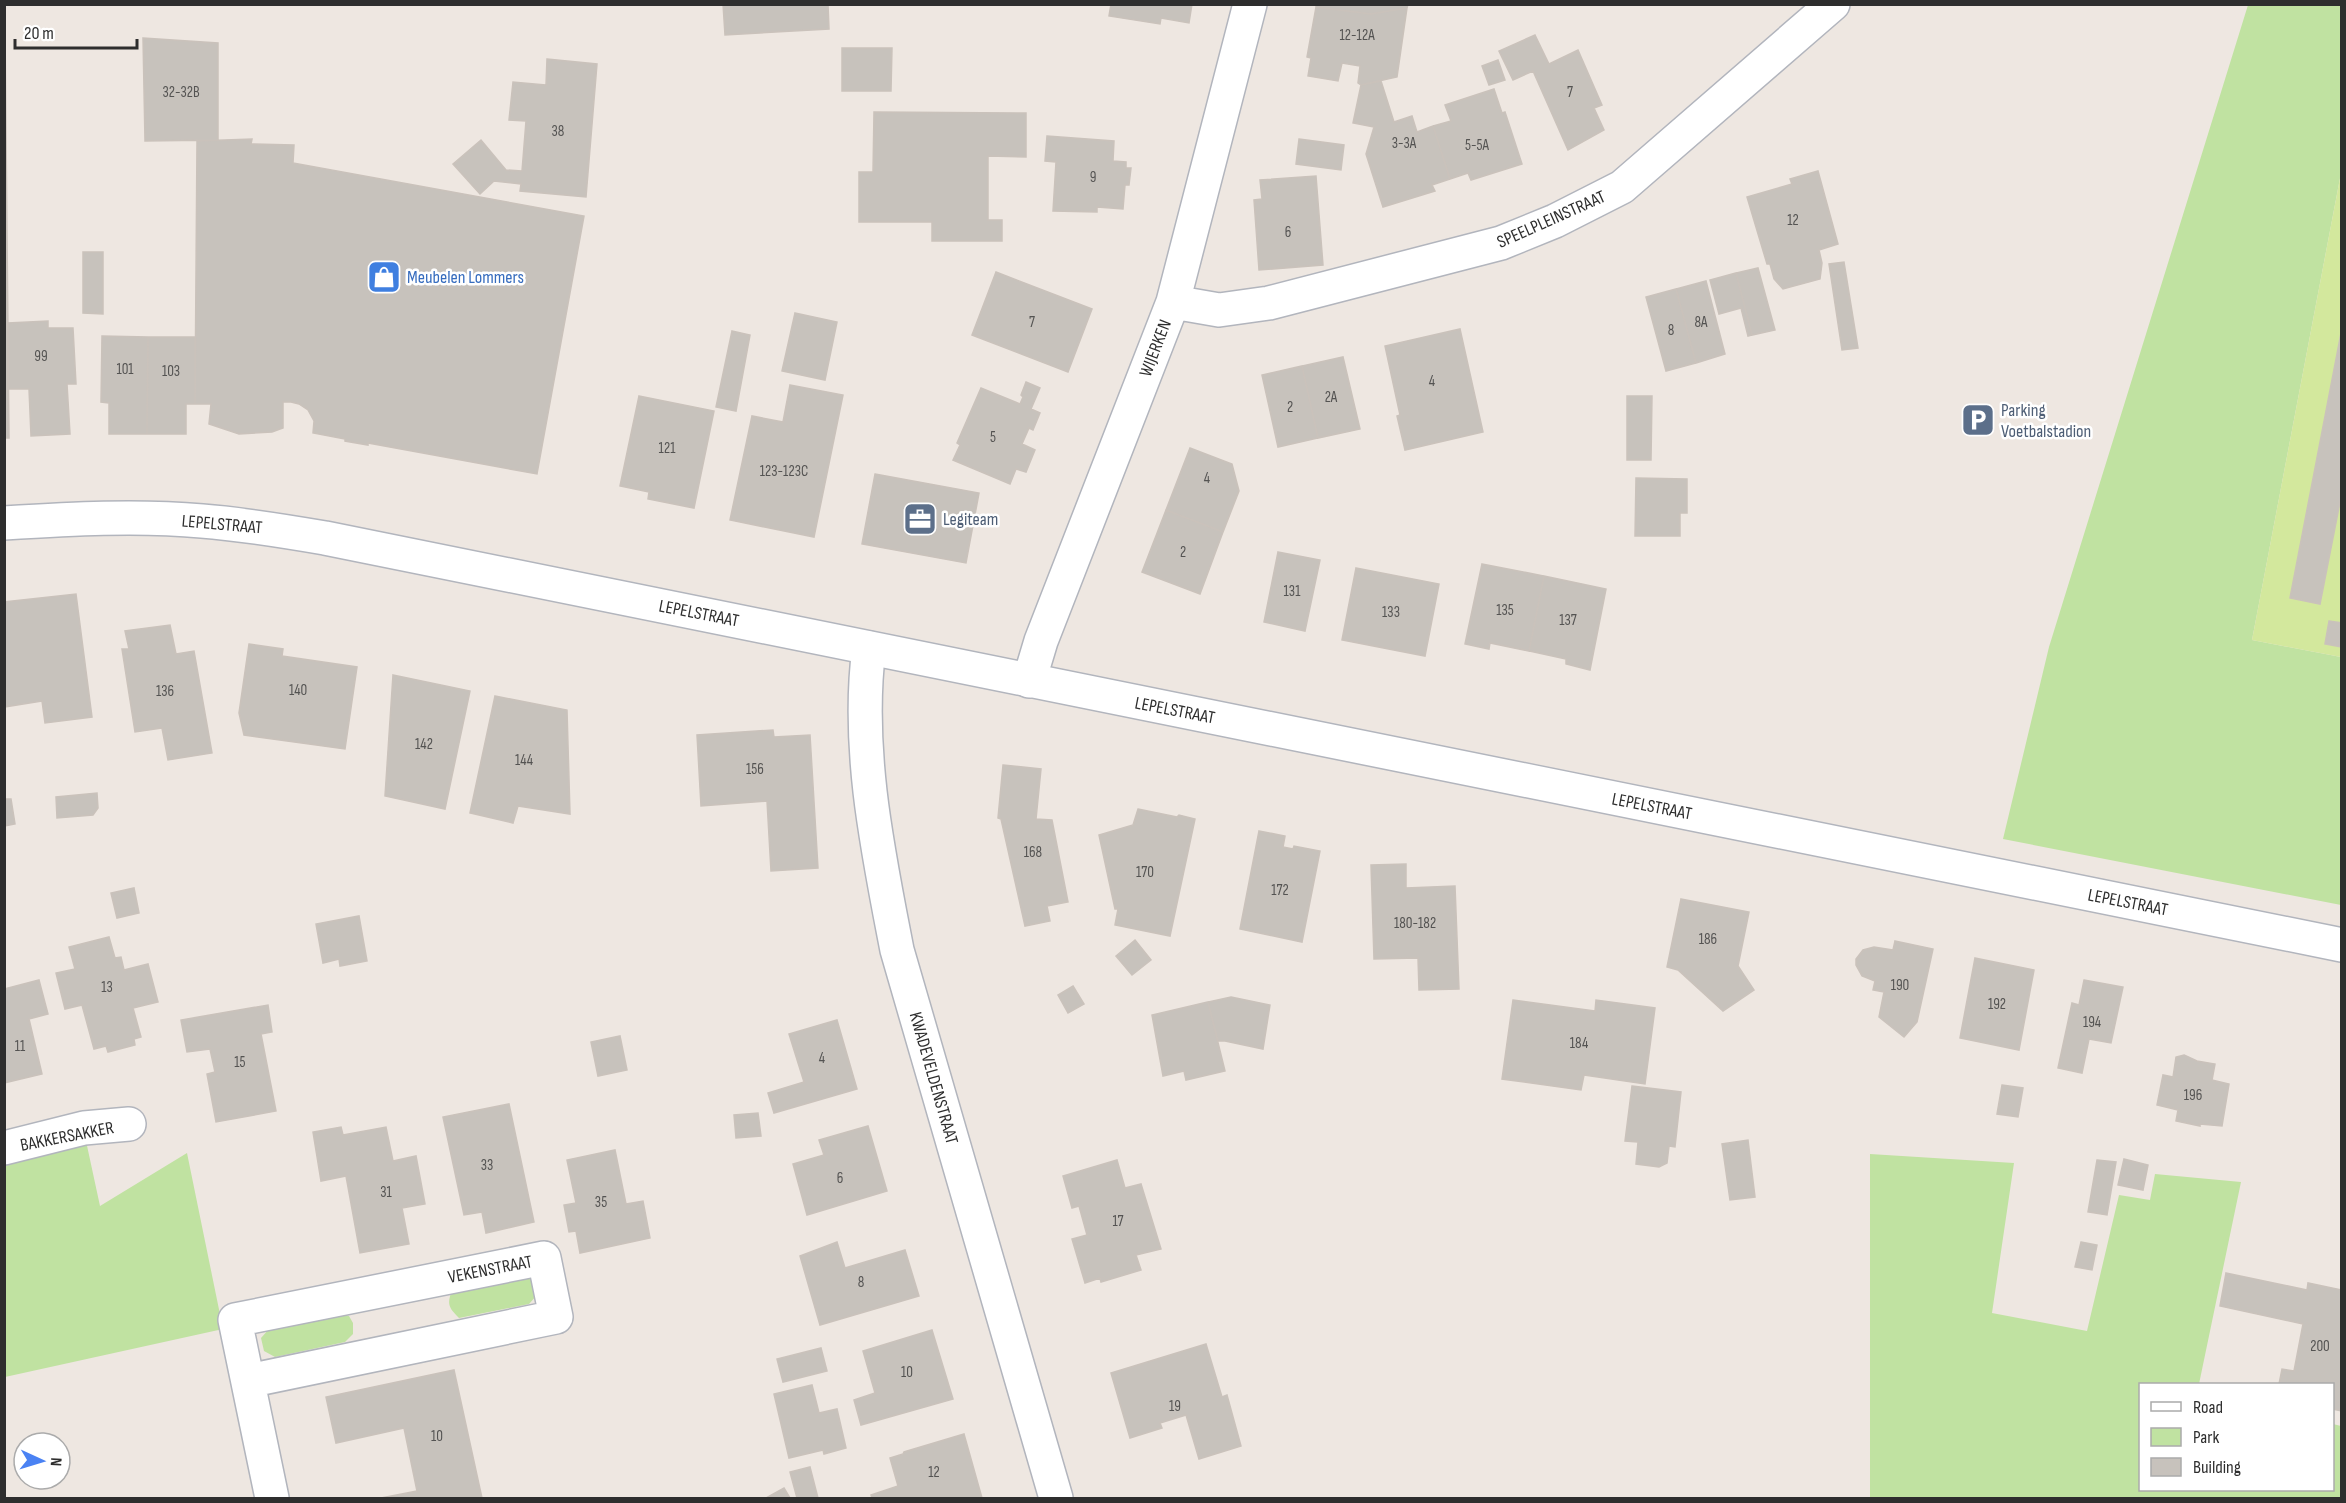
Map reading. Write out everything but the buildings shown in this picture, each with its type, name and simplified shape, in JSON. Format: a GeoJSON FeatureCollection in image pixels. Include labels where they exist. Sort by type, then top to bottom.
{"type":"FeatureCollection","features":[{"type":"Feature","properties":{"kind":"street","name":"WIJERKEN"},"geometry":{"type":"LineString","coordinates":[[1029,681],[1041,641],[1173,302],[1250,4]]}},
{"type":"Feature","properties":{"kind":"street","name":"SPEELPLEINSTRAAT"},"geometry":{"type":"LineString","coordinates":[[1173,302],[1220,310],[1269,303],[1501,243],[1555,221],[1622,187],[1833,4]]}},
{"type":"Feature","properties":{"kind":"street","name":"LEPELSTRAAT"},"geometry":{"type":"LineString","coordinates":[[4,523],[83,518],[199,521],[259,527],[336,540],[2342,945]]}},
{"type":"Feature","properties":{"kind":"street","name":"KWADEVELDENSTRAAT"},"geometry":{"type":"LineString","coordinates":[[868,648],[864,686],[868,764],[879,858],[897,950],[1056,1498]]}},
{"type":"Feature","properties":{"kind":"street","name":"BAKKERSAKKER"},"geometry":{"type":"LineString","coordinates":[[4,1148],[84,1128],[129,1124]]}},
{"type":"Feature","properties":{"kind":"street","name":"VEKENSTRAAT"},"geometry":{"type":"LineString","coordinates":[[248,1381],[556,1317],[544,1258],[235,1320],[272,1498]]}},
{"type":"Feature","properties":{"kind":"green space"},"geometry":{"type":"Polygon","coordinates":[[[2248,5],[2341,5],[2341,173],[2252,640],[2341,657],[2341,905],[2003,839],[2049,647],[2248,5]]]}},
{"type":"Feature","properties":{"kind":"green space"},"geometry":{"type":"Polygon","coordinates":[[[2341,173],[2341,657],[2252,640],[2341,173]]]}},
{"type":"Feature","properties":{"kind":"green space"},"geometry":{"type":"Polygon","coordinates":[[[86,1141],[100,1206],[187,1153],[223,1329],[5,1377],[5,1162],[86,1141]]]}},
{"type":"Feature","properties":{"kind":"green space"},"geometry":{"type":"Polygon","coordinates":[[[1870,1154],[2014,1163],[1992,1313],[2087,1331],[2119,1195],[2150,1200],[2155,1174],[2241,1182],[2199,1383],[2139,1383],[2139,1491],[2334,1491],[2334,1424],[2341,1426],[2341,1498],[1870,1498],[1870,1154]]]}},
{"type":"Feature","properties":{"kind":"green space"},"geometry":{"type":"Polygon","coordinates":[[[532,1277],[537,1295],[529,1304],[459,1318],[450,1305],[452,1290],[532,1277]]]}},
{"type":"Feature","properties":{"kind":"green space"},"geometry":{"type":"Polygon","coordinates":[[[339,1314],[349,1316],[353,1323],[353,1334],[345,1342],[275,1357],[264,1351],[261,1338],[269,1329],[339,1314]]]}},
{"type":"Feature","properties":{"kind":"place","name":"Meubelen Lommers"},"geometry":{"type":"Point","coordinates":[384,277]}},
{"type":"Feature","properties":{"kind":"place","name":"Parking Voetbalstadion"},"geometry":{"type":"Point","coordinates":[1978,420]}},
{"type":"Feature","properties":{"kind":"place","name":"Legiteam"},"geometry":{"type":"Point","coordinates":[920,519]}}]}
